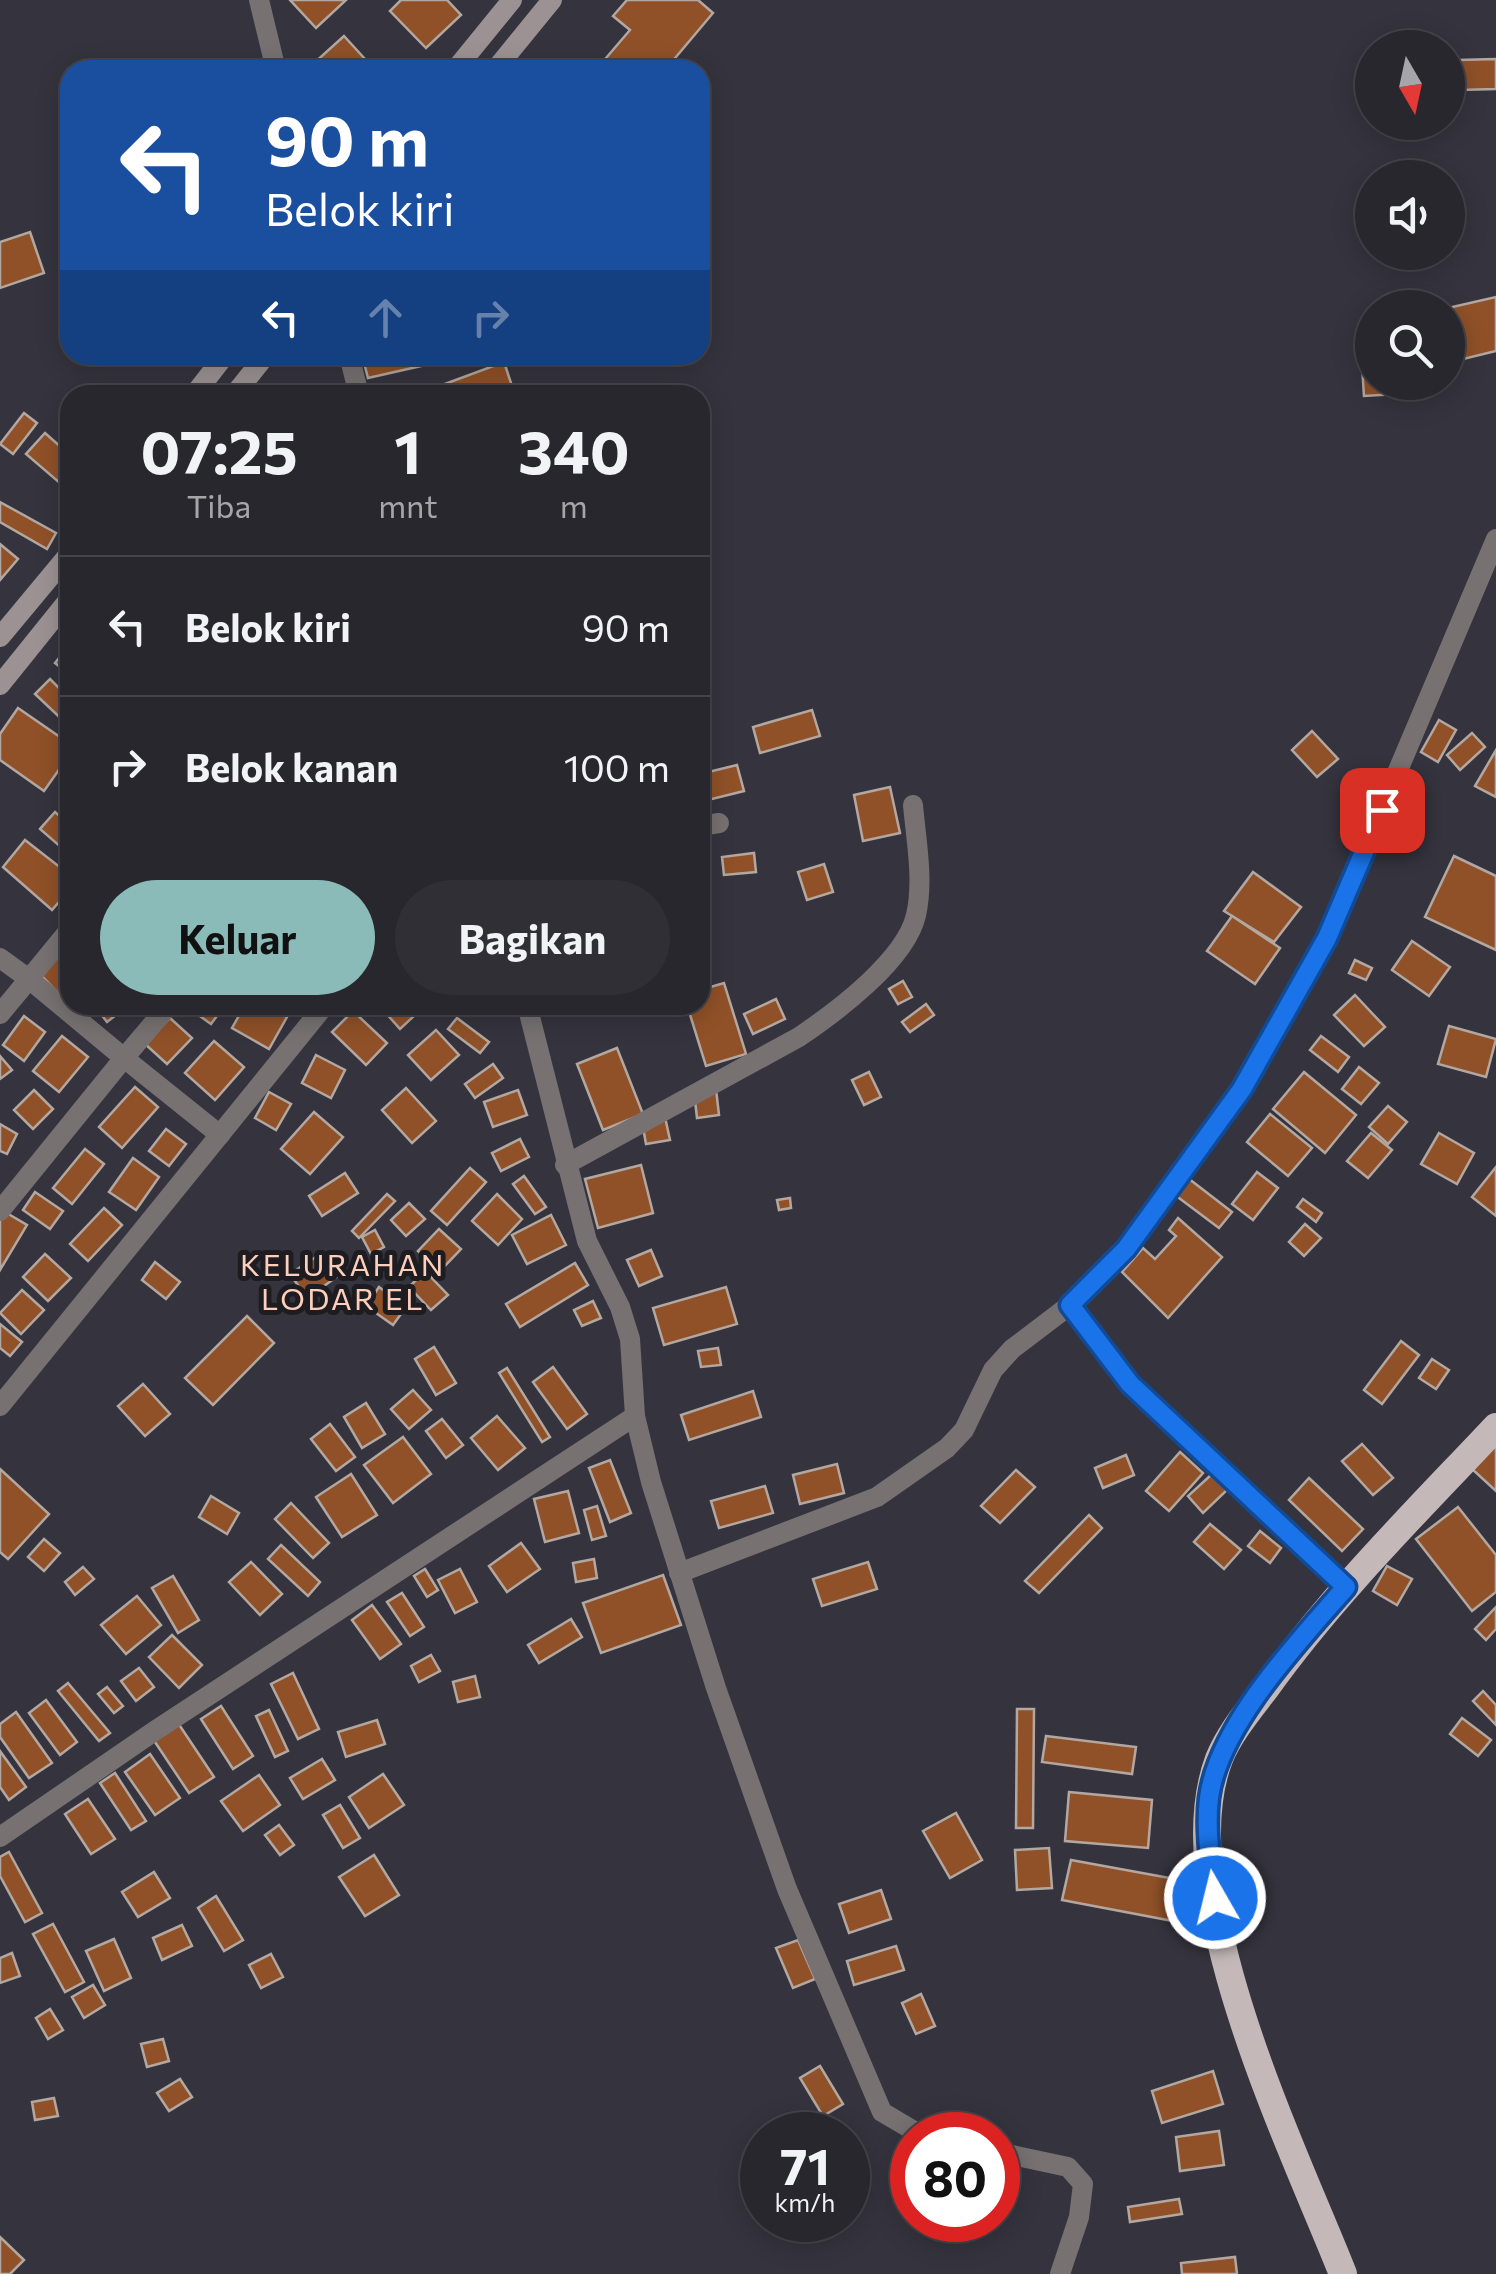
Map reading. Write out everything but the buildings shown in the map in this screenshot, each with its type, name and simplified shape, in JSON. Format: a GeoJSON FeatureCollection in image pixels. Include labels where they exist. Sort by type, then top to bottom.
{"type":"FeatureCollection","features":[{"type":"Feature","properties":{"kind":"highway"},"geometry":{"type":"LineString","coordinates":[[1343,2274],[1241,2011],[1208,1842],[1209,1797],[1220,1756],[1298,1644],[1496,1427]]}},
{"type":"Feature","properties":{"kind":"main road"},"geometry":{"type":"LineString","coordinates":[[462,60],[512,0]]}},
{"type":"Feature","properties":{"kind":"main road"},"geometry":{"type":"LineString","coordinates":[[502,60],[552,0]]}},
{"type":"Feature","properties":{"kind":"main road"},"geometry":{"type":"LineString","coordinates":[[202,385],[217,365]]}},
{"type":"Feature","properties":{"kind":"main road"},"geometry":{"type":"LineString","coordinates":[[242,385],[258,365]]}},
{"type":"Feature","properties":{"kind":"main road"},"geometry":{"type":"LineString","coordinates":[[0,637],[60,565]]}},
{"type":"Feature","properties":{"kind":"main road"},"geometry":{"type":"LineString","coordinates":[[0,684],[60,610]]}},
{"type":"Feature","properties":{"kind":"street"},"geometry":{"type":"LineString","coordinates":[[258,0],[273,60]]}},
{"type":"Feature","properties":{"kind":"street"},"geometry":{"type":"LineString","coordinates":[[679,1573],[877,1496],[957,1439],[993,1370],[1012,1349],[1070,1305],[1126,1249],[1242,1089],[1274,1034],[1364,856],[1403,752],[1496,538]]}},
{"type":"Feature","properties":{"kind":"street"},"geometry":{"type":"LineString","coordinates":[[565,1165],[798,1038],[833,1014],[898,951],[912,931],[918,900],[913,805]]}},
{"type":"Feature","properties":{"kind":"street"},"geometry":{"type":"LineString","coordinates":[[0,1014],[60,940]]}},
{"type":"Feature","properties":{"kind":"street"},"geometry":{"type":"LineString","coordinates":[[0,958],[60,1005]]}},
{"type":"Feature","properties":{"kind":"street"},"geometry":{"type":"LineString","coordinates":[[72,1015],[220,1135]]}},
{"type":"Feature","properties":{"kind":"street"},"geometry":{"type":"LineString","coordinates":[[0,1210],[160,1015]]}},
{"type":"Feature","properties":{"kind":"street"},"geometry":{"type":"LineString","coordinates":[[0,1406],[317,1015]]}},
{"type":"Feature","properties":{"kind":"street"},"geometry":{"type":"LineString","coordinates":[[529,1015],[587,1241],[620,1307],[630,1339],[635,1416],[679,1573],[787,1889],[882,2112],[890,2117]]}},
{"type":"Feature","properties":{"kind":"street"},"geometry":{"type":"LineString","coordinates":[[1070,1305],[1130,1384],[1346,1587]]}},
{"type":"Feature","properties":{"kind":"street"},"geometry":{"type":"LineString","coordinates":[[0,1837],[635,1416]]}},
{"type":"Feature","properties":{"kind":"street"},"geometry":{"type":"LineString","coordinates":[[1020,2157],[1068,2167],[1082,2184],[1080,2218],[1060,2274]]}},
{"type":"Feature","properties":{"kind":"district","name":"KELURAHAN LODAR EL"},"geometry":{"type":"Point","coordinates":[343,1280]}},
{"type":"Feature","properties":{"kind":"route"},"geometry":{"type":"LineString","coordinates":[[1215,1898],[1208,1842],[1209,1797],[1220,1756],[1298,1644],[1346,1587],[1130,1384],[1070,1305],[1126,1249],[1195,1148],[1242,1089],[1327,938],[1382,810]]}}]}
